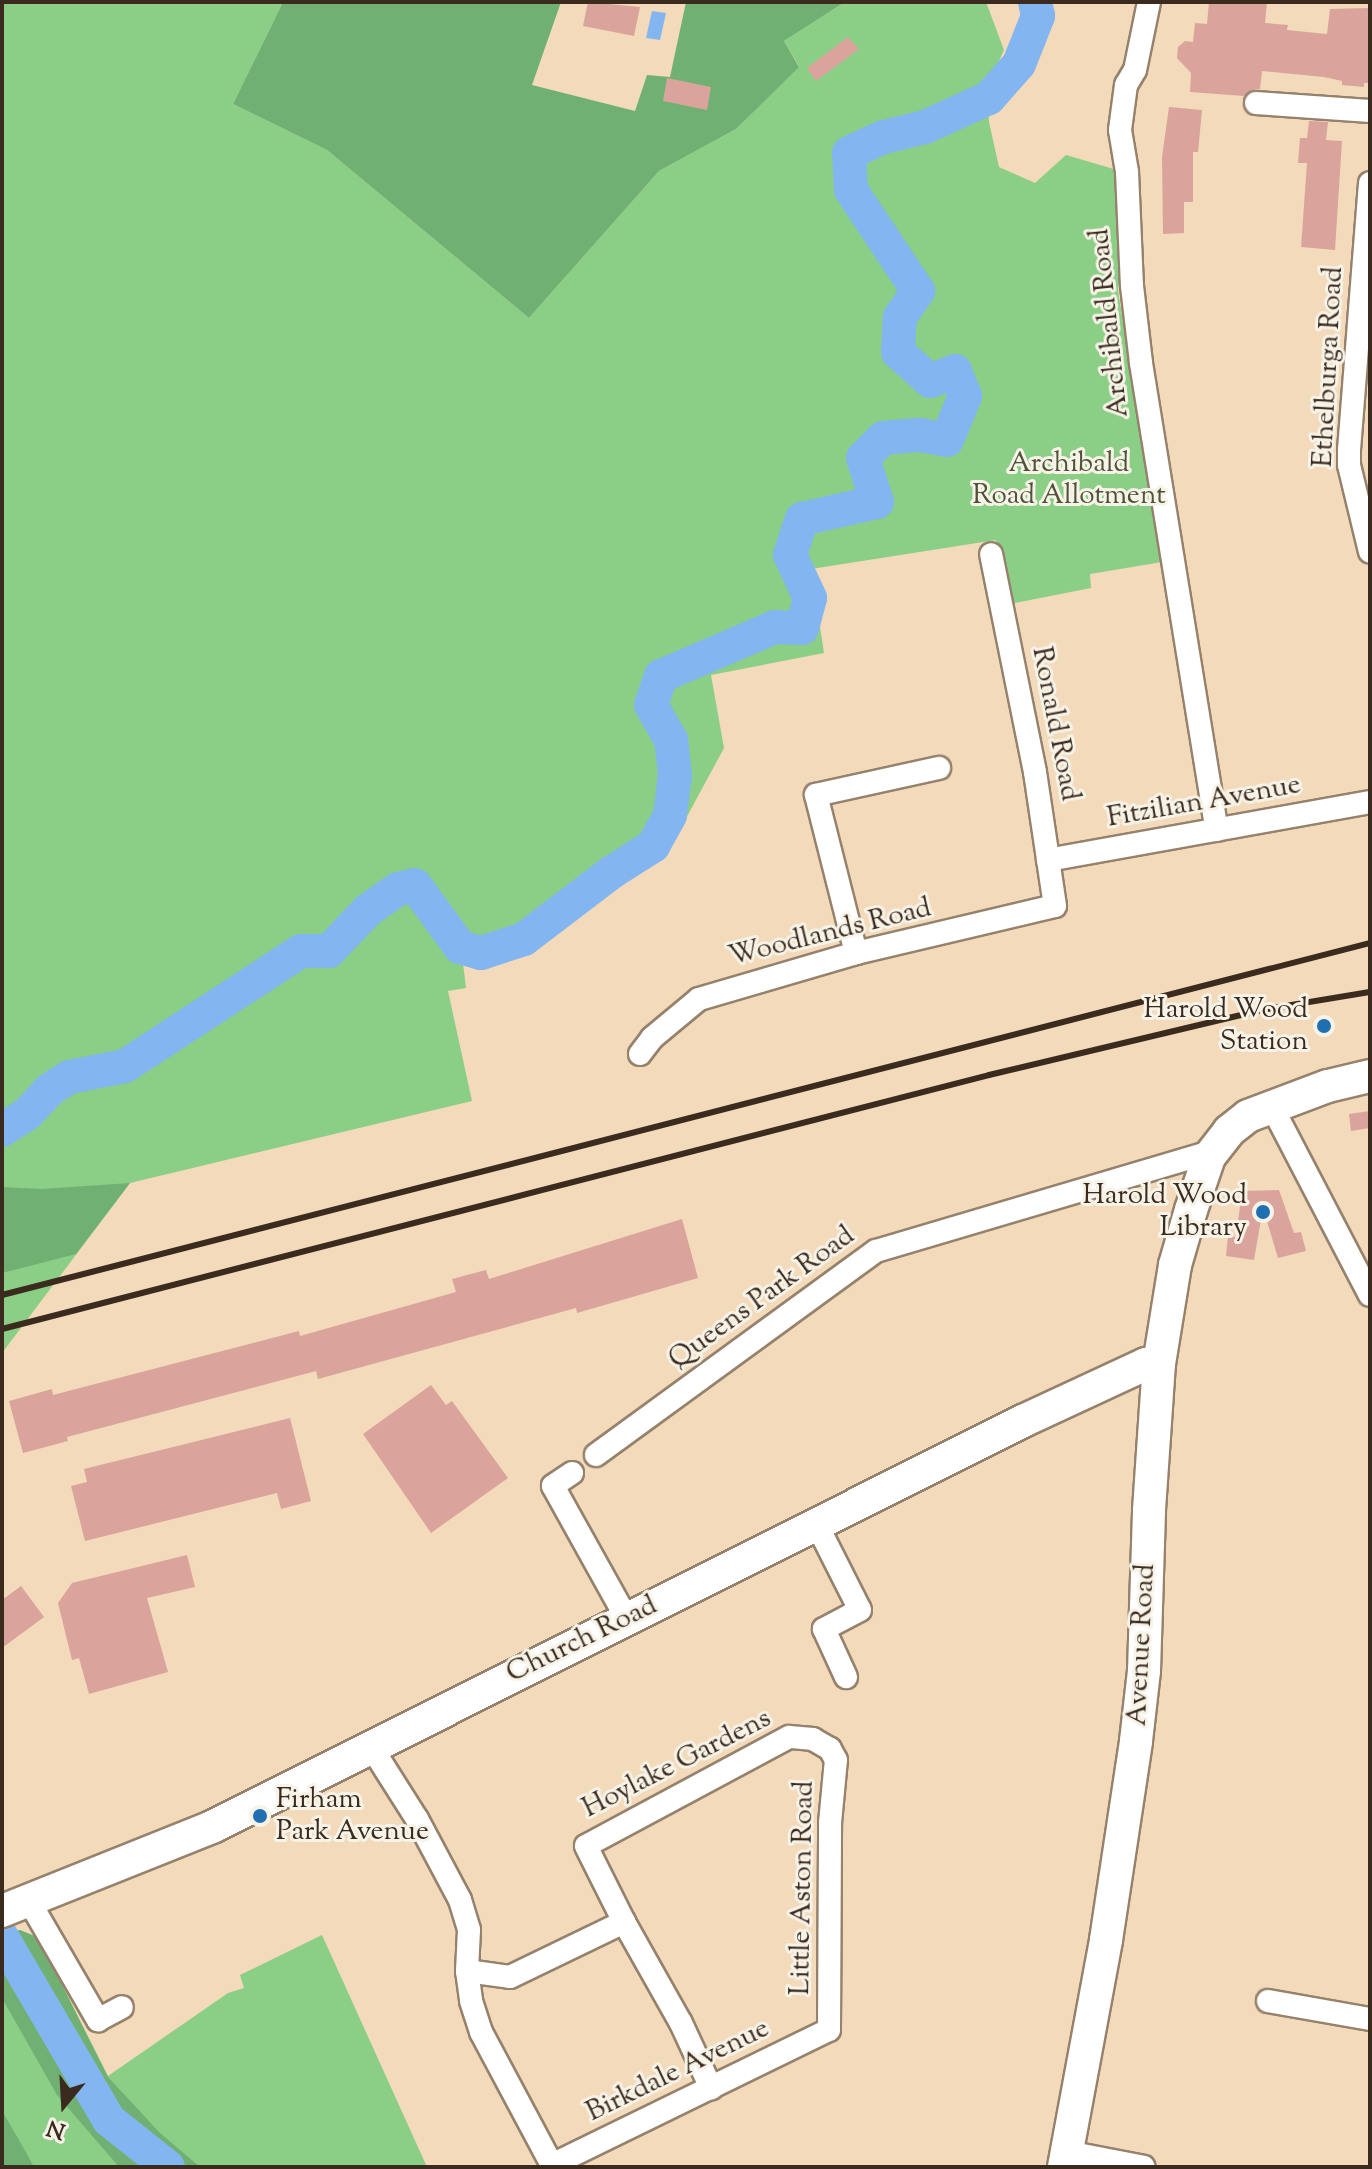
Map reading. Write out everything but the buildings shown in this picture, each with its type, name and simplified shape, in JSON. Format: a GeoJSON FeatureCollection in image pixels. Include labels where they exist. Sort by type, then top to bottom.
{"type":"FeatureCollection","features":[{"type":"Feature","properties":{"kind":"street","name":"Archibald Road"},"geometry":{"type":"LineString","coordinates":[[1149,2],[1135,70],[1126,85],[1120,130],[1127,172],[1132,286],[1143,378],[1217,830]]}},
{"type":"Feature","properties":{"kind":"street"},"geometry":{"type":"LineString","coordinates":[[1256,103],[1370,111]]}},
{"type":"Feature","properties":{"kind":"street","name":"Ethelburga Road"},"geometry":{"type":"LineString","coordinates":[[1370,183],[1349,450],[1370,552]]}},
{"type":"Feature","properties":{"kind":"street","name":"Ronald Road"},"geometry":{"type":"LineString","coordinates":[[991,554],[1055,906]]}},
{"type":"Feature","properties":{"kind":"street"},"geometry":{"type":"LineString","coordinates":[[856,953],[816,795],[939,768]]}},
{"type":"Feature","properties":{"kind":"street","name":"Fitzilian Avenue"},"geometry":{"type":"LineString","coordinates":[[1048,860],[1370,802]]}},
{"type":"Feature","properties":{"kind":"street","name":"Woodlands Road"},"geometry":{"type":"LineString","coordinates":[[640,1054],[652,1038],[699,999],[856,953],[1055,906]]}},
{"type":"Feature","properties":{"kind":"street","name":"Avenue Road"},"geometry":{"type":"LineString","coordinates":[[1066,2160],[1106,1940],[1136,1741],[1144,1671],[1149,1510],[1159,1364],[1175,1265],[1209,1157],[1229,1131],[1248,1116],[1271,1105],[1370,1076]]}},
{"type":"Feature","properties":{"kind":"street"},"geometry":{"type":"LineString","coordinates":[[1271,1105],[1370,1295]]}},
{"type":"Feature","properties":{"kind":"street","name":"Queens Park Road"},"geometry":{"type":"LineString","coordinates":[[596,1455],[876,1251],[1189,1159],[1209,1157]]}},
{"type":"Feature","properties":{"kind":"street","name":"Church Road"},"geometry":{"type":"LineString","coordinates":[[16,1906],[214,1826],[816,1523],[1146,1364],[1159,1364]]}},
{"type":"Feature","properties":{"kind":"street"},"geometry":{"type":"LineString","coordinates":[[572,1473],[553,1486],[626,1617]]}},
{"type":"Feature","properties":{"kind":"street"},"geometry":{"type":"LineString","coordinates":[[816,1523],[860,1610],[824,1629],[846,1677]]}},
{"type":"Feature","properties":{"kind":"street","name":"Hoylake Gardens"},"geometry":{"type":"LineString","coordinates":[[624,1922],[586,1846],[789,1737],[813,1739],[830,1749]]}},
{"type":"Feature","properties":{"kind":"street"},"geometry":{"type":"LineString","coordinates":[[370,1745],[417,1819],[460,1900],[469,1930],[467,1971],[510,1977],[624,1922],[681,2023],[711,2088]]}},
{"type":"Feature","properties":{"kind":"street","name":"Little Aston Road"},"geometry":{"type":"LineString","coordinates":[[829,2030],[830,1823],[836,1760],[830,1749]]}},
{"type":"Feature","properties":{"kind":"street"},"geometry":{"type":"LineString","coordinates":[[16,1906],[98,2020],[122,2007]]}},
{"type":"Feature","properties":{"kind":"street","name":"Birkdale Avenue"},"geometry":{"type":"LineString","coordinates":[[467,1971],[471,2001],[481,2032],[552,2165],[829,2030]]}},
{"type":"Feature","properties":{"kind":"street"},"geometry":{"type":"LineString","coordinates":[[1268,2001],[1370,2019]]}},
{"type":"Feature","properties":{"kind":"street"},"geometry":{"type":"LineString","coordinates":[[1066,2160],[1144,2167]]}},
{"type":"Feature","properties":{"kind":"green space","name":"Archibald Road Allotment"},"geometry":{"type":"Polygon","coordinates":[[[2,2],[283,2],[233,104],[327,150],[529,318],[659,171],[736,129],[799,66],[784,41],[845,2],[986,2],[1004,50],[987,87],[989,122],[999,167],[1035,183],[1066,155],[1124,172],[1127,220],[1118,291],[1162,562],[1090,574],[1091,588],[1009,604],[996,540],[811,569],[824,653],[711,675],[724,748],[665,857],[518,949],[487,961],[463,963],[466,988],[448,991],[472,1101],[130,1183],[2,1353],[2,2]]]}},
{"type":"Feature","properties":{"kind":"green space"},"geometry":{"type":"Polygon","coordinates":[[[283,2],[561,2],[532,85],[635,111],[647,75],[670,77],[686,2],[845,2],[784,41],[799,67],[736,129],[659,171],[529,318],[327,150],[233,104],[283,2]]]}},
{"type":"Feature","properties":{"kind":"green space"},"geometry":{"type":"Polygon","coordinates":[[[130,1183],[76,1254],[2,1273],[2,1187],[42,1189],[130,1183]]]}},
{"type":"Feature","properties":{"kind":"green space"},"geometry":{"type":"Polygon","coordinates":[[[20,1930],[35,1936],[44,1949],[108,2076],[228,1993],[244,1988],[240,1975],[322,1935],[427,2167],[2,2167],[2,1936],[20,1930]]]}},
{"type":"Feature","properties":{"kind":"green space"},"geometry":{"type":"Polygon","coordinates":[[[20,1930],[34,1936],[44,1949],[108,2077],[160,2133],[200,2167],[119,2167],[57,2095],[2,1998],[2,1936],[20,1930]]]}},
{"type":"Feature","properties":{"kind":"green space"},"geometry":{"type":"Polygon","coordinates":[[[2,2111],[19,2140],[34,2167],[2,2167],[2,2111]]]}},
{"type":"Feature","properties":{"kind":"water"},"geometry":{"type":"Polygon","coordinates":[[[652,11],[666,13],[660,40],[646,38],[652,11]]]}},
{"type":"Feature","properties":{"kind":"waterway"},"geometry":{"type":"LineString","coordinates":[[2,1130],[27,1114],[49,1090],[69,1077],[125,1066],[301,951],[329,951],[368,910],[398,889],[415,885],[460,947],[481,953],[524,939],[612,872],[653,846],[670,815],[675,776],[671,740],[651,705],[661,676],[775,627],[802,628],[810,598],[790,555],[802,519],[877,502],[863,458],[883,438],[920,435],[947,440],[965,396],[955,371],[930,381],[898,352],[900,317],[918,291],[851,190],[849,153],[884,137],[925,127],[989,98],[1019,64],[1038,16],[1035,2]]}},
{"type":"Feature","properties":{"kind":"waterway"},"geometry":{"type":"LineString","coordinates":[[2,1937],[109,2120],[168,2167]]}},
{"type":"Feature","properties":{"kind":"railway"},"geometry":{"type":"LineString","coordinates":[[2,1295],[1370,943]]}},
{"type":"Feature","properties":{"kind":"railway"},"geometry":{"type":"LineString","coordinates":[[2,1329],[989,1075],[1267,1009],[1370,992]]}},
{"type":"Feature","properties":{"kind":"place","name":"Harold Wood Station"},"geometry":{"type":"Point","coordinates":[1324,1026]}},
{"type":"Feature","properties":{"kind":"place","name":"Harold Wood Library"},"geometry":{"type":"Point","coordinates":[1263,1212]}},
{"type":"Feature","properties":{"kind":"place","name":"Firham Park Avenue"},"geometry":{"type":"Point","coordinates":[260,1816]}}]}
